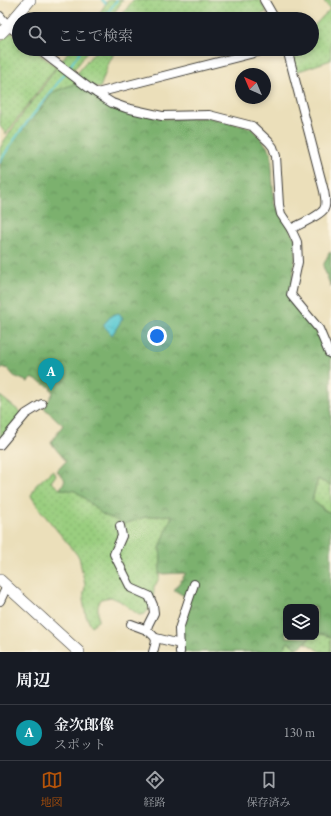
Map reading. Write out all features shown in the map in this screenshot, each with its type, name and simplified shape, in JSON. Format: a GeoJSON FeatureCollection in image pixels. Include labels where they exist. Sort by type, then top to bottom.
{"type":"FeatureCollection","features":[{"type":"Feature","properties":{"kind":"main road"},"geometry":{"type":"LineString","coordinates":[[20,12],[30,0]]}},
{"type":"Feature","properties":{"kind":"main road"},"geometry":{"type":"LineString","coordinates":[[4,30],[12,21]]}},
{"type":"Feature","properties":{"kind":"main road"},"geometry":{"type":"LineString","coordinates":[[3,583],[79,652]]}},
{"type":"Feature","properties":{"kind":"street"},"geometry":{"type":"LineString","coordinates":[[264,0],[270,12]]}},
{"type":"Feature","properties":{"kind":"street"},"geometry":{"type":"LineString","coordinates":[[0,16],[4,30]]}},
{"type":"Feature","properties":{"kind":"street"},"geometry":{"type":"LineString","coordinates":[[47,56],[89,88],[112,103],[141,112],[162,116],[209,115],[252,126],[273,147],[276,156],[279,205],[281,214],[291,229],[297,242],[298,262],[291,295],[319,328],[329,353],[331,354]]}},
{"type":"Feature","properties":{"kind":"street"},"geometry":{"type":"LineString","coordinates":[[97,93],[242,56]]}},
{"type":"Feature","properties":{"kind":"street"},"geometry":{"type":"LineString","coordinates":[[289,56],[328,190],[324,208],[321,213],[291,229]]}},
{"type":"Feature","properties":{"kind":"street"},"geometry":{"type":"LineString","coordinates":[[0,445],[26,414],[42,404]]}},
{"type":"Feature","properties":{"kind":"street"},"geometry":{"type":"LineString","coordinates":[[120,526],[122,536],[114,554],[131,588],[149,596],[153,605],[154,613],[148,624],[147,630]]}},
{"type":"Feature","properties":{"kind":"street"},"geometry":{"type":"LineString","coordinates":[[0,601],[3,583]]}},
{"type":"Feature","properties":{"kind":"street"},"geometry":{"type":"LineString","coordinates":[[131,624],[147,630],[156,638],[180,648],[179,629],[194,584]]}},
{"type":"Feature","properties":{"kind":"street"},"geometry":{"type":"LineString","coordinates":[[152,652],[157,641],[156,638]]}},
{"type":"Feature","properties":{"kind":"green space"},"geometry":{"type":"Polygon","coordinates":[[[108,0],[123,0],[115,12],[100,12],[108,0]]]}},
{"type":"Feature","properties":{"kind":"green space"},"geometry":{"type":"Polygon","coordinates":[[[133,0],[260,0],[267,12],[124,12],[133,0]]]}},
{"type":"Feature","properties":{"kind":"green space"},"geometry":{"type":"Polygon","coordinates":[[[323,0],[331,0],[331,60],[296,72],[293,56],[319,56],[319,21],[330,9],[323,0]]]}},
{"type":"Feature","properties":{"kind":"green space"},"geometry":{"type":"Polygon","coordinates":[[[11,32],[12,56],[42,56],[56,67],[6,134],[0,126],[0,42],[11,32]]]}},
{"type":"Feature","properties":{"kind":"green space"},"geometry":{"type":"Polygon","coordinates":[[[65,56],[84,56],[70,73],[79,82],[53,92],[9,151],[0,168],[0,148],[65,56]]]}},
{"type":"Feature","properties":{"kind":"green space"},"geometry":{"type":"Polygon","coordinates":[[[91,56],[112,56],[100,88],[95,87],[76,75],[91,56]]]}},
{"type":"Feature","properties":{"kind":"green space"},"geometry":{"type":"Polygon","coordinates":[[[79,82],[107,103],[164,119],[208,117],[252,128],[271,152],[274,203],[297,242],[291,295],[331,353],[331,486],[318,479],[312,500],[324,510],[331,513],[331,637],[319,634],[319,604],[283,604],[283,640],[308,640],[298,648],[288,642],[281,652],[180,652],[186,597],[174,590],[186,573],[159,574],[161,559],[160,548],[172,515],[145,517],[125,524],[102,514],[75,491],[60,489],[65,480],[57,471],[66,461],[51,442],[63,425],[44,408],[53,393],[50,387],[32,378],[28,382],[14,376],[8,369],[3,367],[0,370],[0,166],[6,151],[53,92],[79,82]]]}},
{"type":"Feature","properties":{"kind":"green space"},"geometry":{"type":"Polygon","coordinates":[[[331,252],[331,287],[323,266],[329,253],[331,252]]]}},
{"type":"Feature","properties":{"kind":"green space"},"geometry":{"type":"Polygon","coordinates":[[[0,396],[23,414],[0,440],[0,396]]]}},
{"type":"Feature","properties":{"kind":"green space"},"geometry":{"type":"Polygon","coordinates":[[[53,470],[56,475],[51,482],[60,489],[69,489],[78,492],[102,514],[125,523],[145,517],[172,515],[168,530],[160,548],[161,559],[159,578],[154,588],[153,605],[145,614],[139,615],[120,601],[111,597],[101,599],[98,606],[98,621],[91,626],[86,616],[83,600],[85,585],[79,557],[41,511],[31,496],[36,485],[53,470]]]}},
{"type":"Feature","properties":{"kind":"green space"},"geometry":{"type":"Polygon","coordinates":[[[318,479],[331,486],[331,513],[312,500],[318,479]]]}},
{"type":"Feature","properties":{"kind":"green space"},"geometry":{"type":"Polygon","coordinates":[[[319,634],[331,637],[331,652],[321,652],[306,643],[308,640],[319,640],[319,634]]]}},
{"type":"Feature","properties":{"kind":"green space"},"geometry":{"type":"Polygon","coordinates":[[[288,642],[297,648],[294,652],[281,652],[288,642]]]}},
{"type":"Feature","properties":{"kind":"water"},"geometry":{"type":"Polygon","coordinates":[[[119,313],[123,318],[112,335],[103,325],[112,315],[119,313]]]}},
{"type":"Feature","properties":{"kind":"waterway"},"geometry":{"type":"LineString","coordinates":[[102,0],[105,3]]}},
{"type":"Feature","properties":{"kind":"waterway"},"geometry":{"type":"LineString","coordinates":[[108,12],[117,0]]}},
{"type":"Feature","properties":{"kind":"waterway"},"geometry":{"type":"LineString","coordinates":[[68,69],[77,56]]}},
{"type":"Feature","properties":{"kind":"waterway"},"geometry":{"type":"LineString","coordinates":[[0,162],[23,128],[65,73]]}},
{"type":"Feature","properties":{"kind":"place","name":"金次郎像"},"geometry":{"type":"Point","coordinates":[51,391]}}]}
